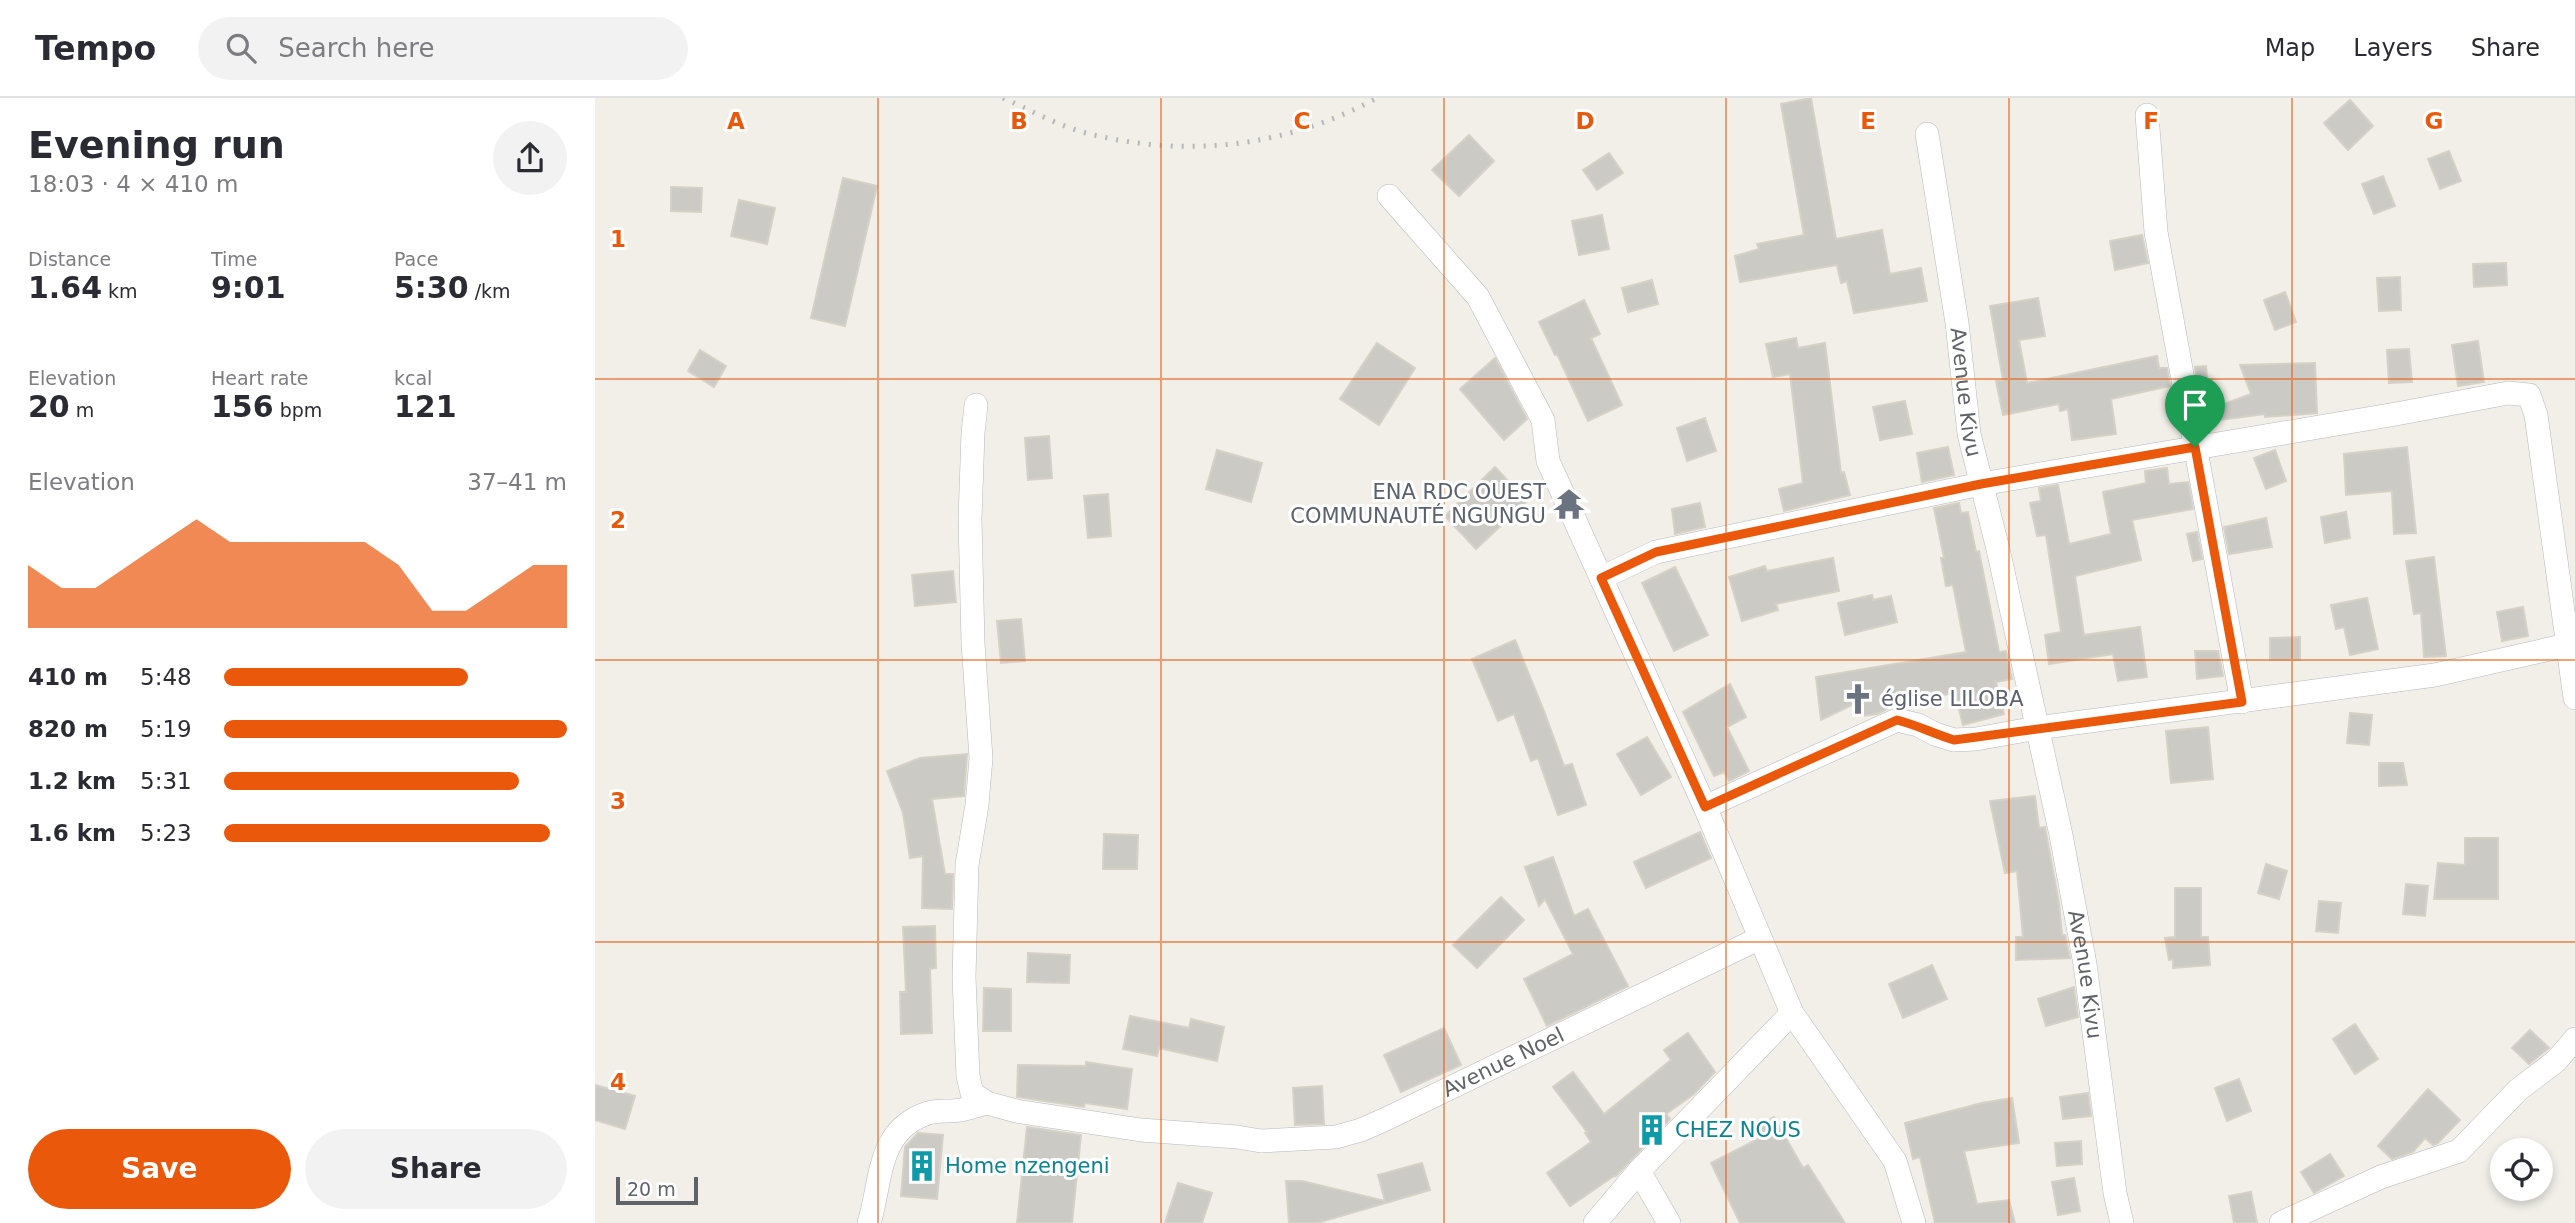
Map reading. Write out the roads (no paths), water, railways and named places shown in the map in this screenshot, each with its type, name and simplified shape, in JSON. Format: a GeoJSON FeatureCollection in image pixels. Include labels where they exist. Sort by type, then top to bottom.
{"type":"FeatureCollection","features":[{"type":"Feature","properties":{"kind":"street"},"geometry":{"type":"LineString","coordinates":[[2147,115],[2156,232],[2172,333],[2242,702]]}},
{"type":"Feature","properties":{"kind":"street","name":"Avenue Kivu"},"geometry":{"type":"LineString","coordinates":[[1927,134],[1957,323],[1969,434],[1998,549],[2061,835],[2085,964],[2115,1193],[2122,1223]]}},
{"type":"Feature","properties":{"kind":"street"},"geometry":{"type":"LineString","coordinates":[[1389,196],[1478,296],[1543,420],[1548,461],[1705,807],[1792,1013],[1895,1161],[1914,1223]]}},
{"type":"Feature","properties":{"kind":"street"},"geometry":{"type":"LineString","coordinates":[[1601,578],[1656,552],[1981,484],[2508,393],[2529,395],[2536,415],[2575,698]]}},
{"type":"Feature","properties":{"kind":"street"},"geometry":{"type":"LineString","coordinates":[[976,405],[970,519],[973,643],[981,758],[977,805],[967,865],[964,978],[968,1076],[972,1093],[987,1103]]}},
{"type":"Feature","properties":{"kind":"street"},"geometry":{"type":"LineString","coordinates":[[1705,807],[1897,720],[1918,725],[1954,740],[1976,739],[2037,728],[2435,675],[2567,645]]}},
{"type":"Feature","properties":{"kind":"street","name":"Avenue Noel"},"geometry":{"type":"LineString","coordinates":[[987,1103],[1016,1111],[1141,1130],[1261,1141],[1336,1137],[1361,1130],[1760,938]]}},
{"type":"Feature","properties":{"kind":"street"},"geometry":{"type":"LineString","coordinates":[[1595,1223],[1639,1171],[1792,1013]]}},
{"type":"Feature","properties":{"kind":"street"},"geometry":{"type":"LineString","coordinates":[[2281,1223],[2381,1177],[2459,1151],[2518,1090],[2556,1061],[2575,1039]]}},
{"type":"Feature","properties":{"kind":"street"},"geometry":{"type":"LineString","coordinates":[[869,1223],[882,1164],[893,1139],[908,1123],[929,1113],[960,1110],[987,1103]]}},
{"type":"Feature","properties":{"kind":"street"},"geometry":{"type":"LineString","coordinates":[[1639,1171],[1669,1223]]}},
{"type":"Feature","properties":{"kind":"railway"},"geometry":{"type":"LineString","coordinates":[[1003,98],[1082,132],[1158,145],[1196,146],[1270,138],[1342,115],[1377,98]]}},
{"type":"Feature","properties":{"kind":"place","name":"ENA RDC OUEST COMMUNAUTÉ NGUNGU"},"geometry":{"type":"Point","coordinates":[1569,504]}},
{"type":"Feature","properties":{"kind":"place","name":"église LILOBA"},"geometry":{"type":"Point","coordinates":[1858,699]}},
{"type":"Feature","properties":{"kind":"place","name":"CHEZ NOUS"},"geometry":{"type":"Point","coordinates":[1652,1130]}},
{"type":"Feature","properties":{"kind":"place","name":"Home nzengeni"},"geometry":{"type":"Point","coordinates":[922,1166]}}]}
